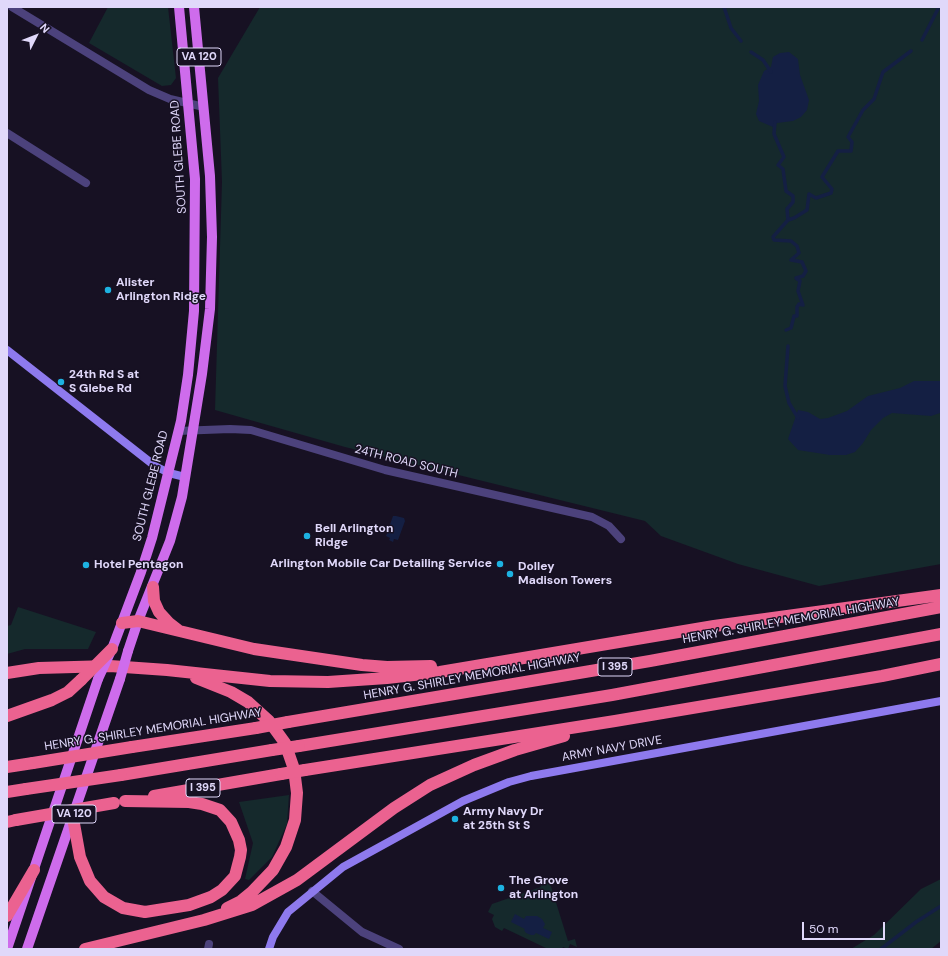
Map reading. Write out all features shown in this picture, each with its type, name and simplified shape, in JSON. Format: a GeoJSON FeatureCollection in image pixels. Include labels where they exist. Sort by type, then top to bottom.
{"type":"FeatureCollection","features":[{"type":"Feature","properties":{"kind":"highway"},"geometry":{"type":"LineString","coordinates":[[152,587],[154,601],[159,612],[180,632]]}},
{"type":"Feature","properties":{"kind":"highway"},"geometry":{"type":"LineString","coordinates":[[7,673],[39,668],[110,666],[167,670],[270,681],[328,682],[387,678],[440,672],[714,626],[941,594]]}},
{"type":"Feature","properties":{"kind":"highway","name":"HENRY G. SHIRLEY MEMORIAL HIGHWAY"},"geometry":{"type":"LineString","coordinates":[[7,767],[256,728],[635,664],[941,607]]}},
{"type":"Feature","properties":{"kind":"highway"},"geometry":{"type":"LineString","coordinates":[[122,623],[138,621],[254,649],[377,666],[436,666],[514,660]]}},
{"type":"Feature","properties":{"kind":"highway"},"geometry":{"type":"LineString","coordinates":[[7,792],[121,775],[612,695],[941,634]]}},
{"type":"Feature","properties":{"kind":"highway"},"geometry":{"type":"LineString","coordinates":[[7,716],[52,700],[68,692],[112,649]]}},
{"type":"Feature","properties":{"kind":"highway","name":"I 395"},"geometry":{"type":"LineString","coordinates":[[10,822],[281,774],[615,721],[882,676],[941,664]]}},
{"type":"Feature","properties":{"kind":"highway"},"geometry":{"type":"LineString","coordinates":[[167,670],[207,682],[231,692],[248,702],[269,721],[286,743],[294,769],[298,793],[293,827],[286,847],[272,870],[258,887],[241,901],[204,920]]}},
{"type":"Feature","properties":{"kind":"highway"},"geometry":{"type":"LineString","coordinates":[[85,949],[232,913],[252,905],[283,889],[314,868],[394,808],[430,785],[474,765],[515,750],[615,721]]}},
{"type":"Feature","properties":{"kind":"highway"},"geometry":{"type":"LineString","coordinates":[[73,818],[80,857],[90,881],[104,897],[123,908],[145,912],[189,905],[211,897],[222,890],[234,876],[241,850],[239,840],[231,822],[220,810],[202,804],[189,802],[119,802]]}},
{"type":"Feature","properties":{"kind":"highway"},"geometry":{"type":"LineString","coordinates":[[7,916],[34,870]]}},
{"type":"Feature","properties":{"kind":"main road","name":"SOUTH GLEBE ROAD"},"geometry":{"type":"LineString","coordinates":[[7,949],[98,679],[122,623],[152,538],[181,420],[194,311],[196,179],[179,7]]}},
{"type":"Feature","properties":{"kind":"main road","name":"VA 120"},"geometry":{"type":"LineString","coordinates":[[28,949],[120,679],[138,621],[170,541],[182,497],[202,374],[210,309],[212,237],[210,176],[194,7]]}},
{"type":"Feature","properties":{"kind":"street"},"geometry":{"type":"LineString","coordinates":[[12,7],[149,90],[170,99],[204,107]]}},
{"type":"Feature","properties":{"kind":"street"},"geometry":{"type":"LineString","coordinates":[[7,133],[86,183]]}},
{"type":"Feature","properties":{"kind":"street"},"geometry":{"type":"LineString","coordinates":[[7,350],[155,466],[169,473],[185,477]]}},
{"type":"Feature","properties":{"kind":"street","name":"24TH ROAD SOUTH"},"geometry":{"type":"LineString","coordinates":[[178,432],[230,429],[251,430],[385,470],[592,517],[609,526],[621,539]]}},
{"type":"Feature","properties":{"kind":"street","name":"ARMY NAVY DRIVE"},"geometry":{"type":"LineString","coordinates":[[269,949],[273,937],[288,912],[343,866],[463,800],[531,776],[941,701]]}},
{"type":"Feature","properties":{"kind":"street"},"geometry":{"type":"LineString","coordinates":[[312,891],[362,932],[399,949]]}},
{"type":"Feature","properties":{"kind":"green space"},"geometry":{"type":"Polygon","coordinates":[[[108,7],[168,7],[176,78],[171,85],[162,86],[89,43],[108,7]]]}},
{"type":"Feature","properties":{"kind":"green space"},"geometry":{"type":"Polygon","coordinates":[[[260,7],[941,7],[941,564],[819,586],[738,564],[661,536],[645,521],[345,447],[215,410],[222,182],[218,78],[260,7]]]}},
{"type":"Feature","properties":{"kind":"green space"},"geometry":{"type":"Polygon","coordinates":[[[18,607],[96,632],[88,649],[25,649],[7,654],[7,626],[11,625],[18,607]]]}},
{"type":"Feature","properties":{"kind":"green space"},"geometry":{"type":"Polygon","coordinates":[[[289,795],[287,824],[272,857],[249,880],[245,879],[253,843],[239,802],[289,795]]]}},
{"type":"Feature","properties":{"kind":"green space"},"geometry":{"type":"Polygon","coordinates":[[[941,879],[941,941],[931,949],[851,949],[874,935],[921,889],[941,879]]]}},
{"type":"Feature","properties":{"kind":"green space"},"geometry":{"type":"Polygon","coordinates":[[[549,880],[568,941],[575,939],[577,947],[570,944],[568,949],[563,947],[562,949],[548,949],[504,928],[502,931],[495,927],[492,919],[494,915],[488,912],[492,904],[541,887],[540,883],[549,880]]]}},
{"type":"Feature","properties":{"kind":"water"},"geometry":{"type":"Polygon","coordinates":[[[789,52],[798,59],[800,75],[809,100],[807,110],[801,117],[793,121],[777,123],[773,127],[759,121],[756,114],[759,101],[758,85],[764,71],[771,67],[773,57],[780,53],[789,52]]]}},
{"type":"Feature","properties":{"kind":"water"},"geometry":{"type":"Polygon","coordinates":[[[914,381],[940,381],[940,413],[931,416],[892,413],[883,418],[871,430],[855,452],[846,455],[830,455],[798,450],[788,439],[798,410],[808,412],[820,419],[828,418],[847,411],[868,396],[900,388],[914,381]]]}},
{"type":"Feature","properties":{"kind":"water"},"geometry":{"type":"Polygon","coordinates":[[[393,516],[404,518],[405,521],[398,540],[394,539],[393,542],[386,536],[393,516]]]}},
{"type":"Feature","properties":{"kind":"water"},"geometry":{"type":"Polygon","coordinates":[[[515,914],[524,919],[526,916],[537,916],[542,919],[545,924],[543,928],[552,932],[549,939],[536,933],[531,935],[526,933],[524,930],[525,929],[511,922],[515,914]]]}},
{"type":"Feature","properties":{"kind":"waterway"},"geometry":{"type":"LineString","coordinates":[[724,7],[731,28],[741,41]]}},
{"type":"Feature","properties":{"kind":"waterway"},"geometry":{"type":"LineString","coordinates":[[922,40],[939,7]]}},
{"type":"Feature","properties":{"kind":"waterway"},"geometry":{"type":"LineString","coordinates":[[788,220],[807,210],[809,194],[816,198],[831,193],[832,189],[822,177],[838,151],[851,151],[852,142],[848,137],[863,110],[874,99],[883,72],[911,51]]}},
{"type":"Feature","properties":{"kind":"waterway"},"geometry":{"type":"LineString","coordinates":[[751,52],[763,60],[771,72]]}},
{"type":"Feature","properties":{"kind":"waterway"},"geometry":{"type":"LineString","coordinates":[[775,122],[774,134],[784,157],[778,165],[783,169],[786,191],[793,196],[793,202],[787,209],[788,220],[773,237],[774,240],[791,241],[797,246],[799,253],[791,260],[802,262],[806,271],[803,276],[796,278],[800,281],[798,291],[803,305],[799,304],[797,307],[797,316],[794,316],[791,328],[786,330]]}},
{"type":"Feature","properties":{"kind":"waterway"},"geometry":{"type":"LineString","coordinates":[[788,346],[785,386],[789,403],[798,418]]}},
{"type":"Feature","properties":{"kind":"waterway"},"geometry":{"type":"LineString","coordinates":[[881,949],[916,922],[941,906]]}},
{"type":"Feature","properties":{"kind":"place","name":"Alister Arlington Ridge"},"geometry":{"type":"Point","coordinates":[108,290]}},
{"type":"Feature","properties":{"kind":"place","name":"24th Rd S at S Glebe Rd"},"geometry":{"type":"Point","coordinates":[61,382]}},
{"type":"Feature","properties":{"kind":"place","name":"Bell Arlington Ridge"},"geometry":{"type":"Point","coordinates":[307,536]}},
{"type":"Feature","properties":{"kind":"place","name":"Arlington Mobile Car Detailing Service"},"geometry":{"type":"Point","coordinates":[500,564]}},
{"type":"Feature","properties":{"kind":"place","name":"Hotel Pentagon"},"geometry":{"type":"Point","coordinates":[86,565]}},
{"type":"Feature","properties":{"kind":"place","name":"Dolley Madison Towers"},"geometry":{"type":"Point","coordinates":[510,574]}},
{"type":"Feature","properties":{"kind":"place","name":"Army Navy Dr at 25th St S"},"geometry":{"type":"Point","coordinates":[455,819]}},
{"type":"Feature","properties":{"kind":"place","name":"The Grove at Arlington"},"geometry":{"type":"Point","coordinates":[501,888]}}]}
